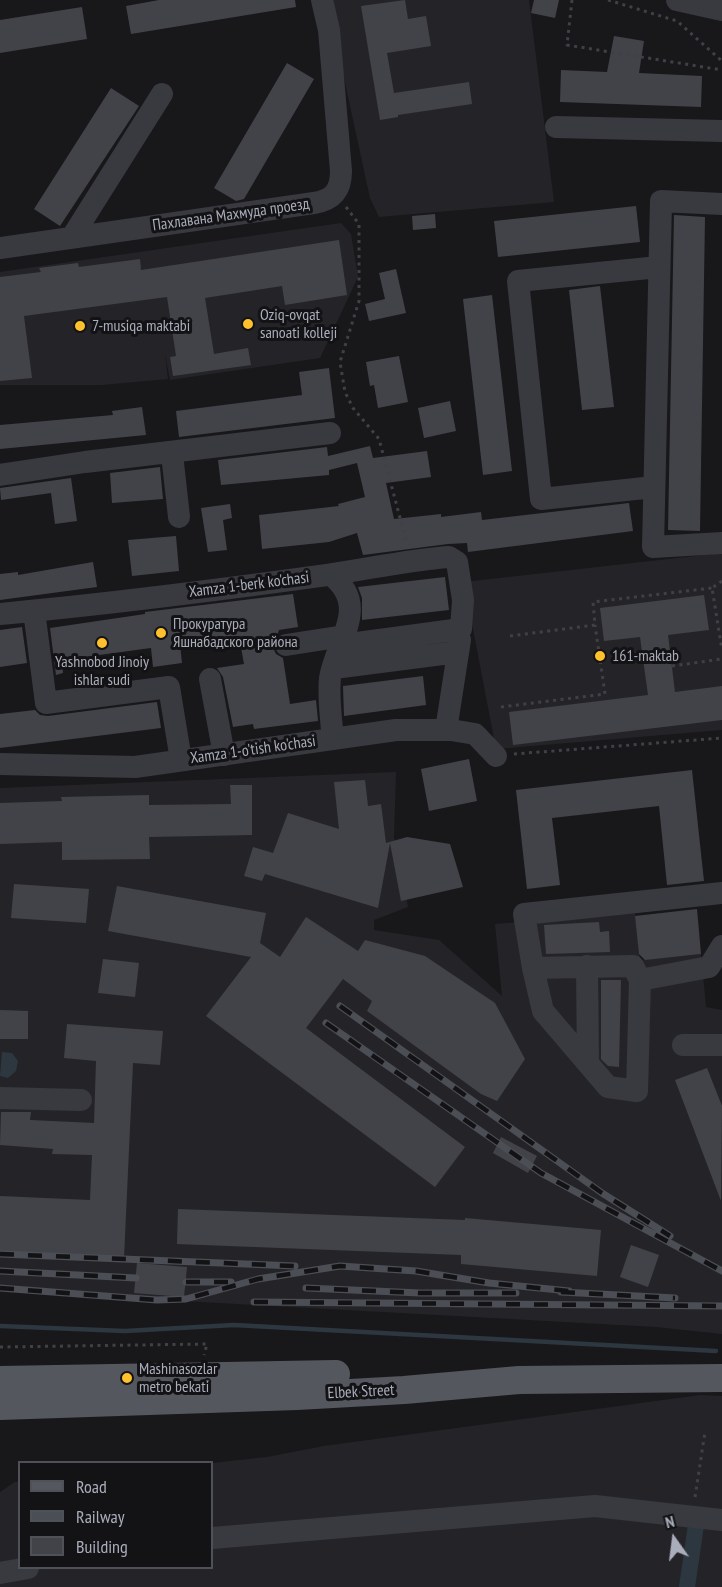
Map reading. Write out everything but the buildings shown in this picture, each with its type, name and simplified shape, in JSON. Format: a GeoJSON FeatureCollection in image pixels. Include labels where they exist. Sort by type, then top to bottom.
{"type":"FeatureCollection","features":[{"type":"Feature","properties":{"kind":"main road","name":"Elbek Street"},"geometry":{"type":"LineString","coordinates":[[0,1380],[302,1376],[522,1363],[722,1361]]}},
{"type":"Feature","properties":{"kind":"main road","name":"Elbek Street"},"geometry":{"type":"LineString","coordinates":[[0,1406],[297,1396],[519,1380],[722,1378]]}},
{"type":"Feature","properties":{"kind":"street"},"geometry":{"type":"LineString","coordinates":[[322,0],[329,30],[341,171],[341,184],[336,194]]}},
{"type":"Feature","properties":{"kind":"street"},"geometry":{"type":"LineString","coordinates":[[677,0],[722,10]]}},
{"type":"Feature","properties":{"kind":"street"},"geometry":{"type":"LineString","coordinates":[[72,237],[162,94]]}},
{"type":"Feature","properties":{"kind":"street"},"geometry":{"type":"LineString","coordinates":[[556,127],[722,131]]}},
{"type":"Feature","properties":{"kind":"street","name":"Пахлавана Махмуда проезд"},"geometry":{"type":"LineString","coordinates":[[0,248],[314,203],[325,201],[336,194]]}},
{"type":"Feature","properties":{"kind":"street"},"geometry":{"type":"LineString","coordinates":[[722,204],[662,201],[652,547],[722,543]]}},
{"type":"Feature","properties":{"kind":"street"},"geometry":{"type":"LineString","coordinates":[[654,487],[541,499],[518,281],[659,267]]}},
{"type":"Feature","properties":{"kind":"street"},"geometry":{"type":"LineString","coordinates":[[0,475],[85,462],[172,454],[330,433]]}},
{"type":"Feature","properties":{"kind":"street"},"geometry":{"type":"LineString","coordinates":[[172,454],[179,518]]}},
{"type":"Feature","properties":{"kind":"street","name":"Xamza 1-berk ko'chasi"},"geometry":{"type":"LineString","coordinates":[[0,614],[331,574],[449,556],[457,562],[463,600],[446,730]]}},
{"type":"Feature","properties":{"kind":"street"},"geometry":{"type":"LineString","coordinates":[[331,574],[344,585],[350,603],[343,640],[334,668],[330,697],[333,739]]}},
{"type":"Feature","properties":{"kind":"street"},"geometry":{"type":"LineString","coordinates":[[34,611],[46,703],[169,687],[181,760]]}},
{"type":"Feature","properties":{"kind":"street"},"geometry":{"type":"LineString","coordinates":[[286,645],[461,629]]}},
{"type":"Feature","properties":{"kind":"street"},"geometry":{"type":"LineString","coordinates":[[334,668],[458,652]]}},
{"type":"Feature","properties":{"kind":"street"},"geometry":{"type":"LineString","coordinates":[[210,679],[224,755]]}},
{"type":"Feature","properties":{"kind":"street","name":"Xamza 1-o'tish ko'chasi"},"geometry":{"type":"LineString","coordinates":[[0,764],[135,766],[396,730],[446,730],[475,734],[496,756]]}},
{"type":"Feature","properties":{"kind":"street"},"geometry":{"type":"LineString","coordinates":[[533,968],[633,966],[640,980],[637,1091],[608,1087],[543,1011],[533,968],[524,914],[722,893]]}},
{"type":"Feature","properties":{"kind":"street"},"geometry":{"type":"LineString","coordinates":[[640,980],[709,968],[722,946]]}},
{"type":"Feature","properties":{"kind":"street"},"geometry":{"type":"LineString","coordinates":[[587,966],[588,1063]]}},
{"type":"Feature","properties":{"kind":"street"},"geometry":{"type":"LineString","coordinates":[[683,1045],[722,1045]]}},
{"type":"Feature","properties":{"kind":"street"},"geometry":{"type":"LineString","coordinates":[[0,1098],[81,1100]]}},
{"type":"Feature","properties":{"kind":"street"},"geometry":{"type":"LineString","coordinates":[[213,1538],[595,1506],[722,1520]]}},
{"type":"Feature","properties":{"kind":"street"},"geometry":{"type":"LineString","coordinates":[[0,1573],[22,1569]]}},
{"type":"Feature","properties":{"kind":"path"},"geometry":{"type":"LineString","coordinates":[[572,0],[567,45],[722,70]]}},
{"type":"Feature","properties":{"kind":"path"},"geometry":{"type":"LineString","coordinates":[[608,0],[677,21],[722,61]]}},
{"type":"Feature","properties":{"kind":"path"},"geometry":{"type":"LineString","coordinates":[[336,194],[359,224],[359,301],[340,362],[342,379],[353,408],[379,439],[412,560]]}},
{"type":"Feature","properties":{"kind":"path"},"geometry":{"type":"LineString","coordinates":[[501,707],[605,694],[593,602],[712,588],[722,580]]}},
{"type":"Feature","properties":{"kind":"path"},"geometry":{"type":"LineString","coordinates":[[712,588],[722,650]]}},
{"type":"Feature","properties":{"kind":"path"},"geometry":{"type":"LineString","coordinates":[[510,636],[595,625]]}},
{"type":"Feature","properties":{"kind":"path"},"geometry":{"type":"LineString","coordinates":[[672,666],[722,659]]}},
{"type":"Feature","properties":{"kind":"path"},"geometry":{"type":"LineString","coordinates":[[496,756],[722,738]]}},
{"type":"Feature","properties":{"kind":"path"},"geometry":{"type":"LineString","coordinates":[[0,1347],[207,1344],[203,1356]]}},
{"type":"Feature","properties":{"kind":"path"},"geometry":{"type":"LineString","coordinates":[[692,1517],[705,1432]]}},
{"type":"Feature","properties":{"kind":"shaded area"},"geometry":{"type":"Polygon","coordinates":[[[327,0],[529,0],[554,202],[379,217],[370,198],[327,0]]]}},
{"type":"Feature","properties":{"kind":"shaded area"},"geometry":{"type":"Polygon","coordinates":[[[341,223],[351,234],[358,277],[320,358],[170,380],[165,354],[168,379],[102,385],[0,385],[0,272],[341,223]]]}},
{"type":"Feature","properties":{"kind":"shaded area","name":"161-maktab"},"geometry":{"type":"Polygon","coordinates":[[[722,553],[722,730],[496,749],[464,582],[722,553]]]}},
{"type":"Feature","properties":{"kind":"shaded area"},"geometry":{"type":"Polygon","coordinates":[[[396,772],[394,837],[408,907],[374,920],[374,930],[439,940],[502,996],[495,924],[635,913],[640,960],[701,954],[706,1007],[722,1010],[722,1334],[656,1327],[0,1291],[0,788],[396,772]]]}},
{"type":"Feature","properties":{"kind":"shaded area"},"geometry":{"type":"Polygon","coordinates":[[[2,1052],[12,1053],[18,1061],[16,1071],[8,1078],[0,1076],[2,1052]]]}},
{"type":"Feature","properties":{"kind":"shaded area"},"geometry":{"type":"Polygon","coordinates":[[[700,1395],[722,1396],[722,1587],[0,1587],[0,1492],[15,1482],[18,1482],[18,1569],[213,1569],[213,1463],[267,1457],[324,1446],[700,1395]]]}},
{"type":"Feature","properties":{"kind":"waterway"},"geometry":{"type":"LineString","coordinates":[[0,1326],[125,1331],[234,1325],[716,1351]]}},
{"type":"Feature","properties":{"kind":"waterway"},"geometry":{"type":"LineString","coordinates":[[687,1587],[696,1525]]}},
{"type":"Feature","properties":{"kind":"railway"},"geometry":{"type":"LineString","coordinates":[[340,1006],[602,1193],[670,1236]]}},
{"type":"Feature","properties":{"kind":"railway"},"geometry":{"type":"LineString","coordinates":[[326,1023],[541,1173],[722,1271]]}},
{"type":"Feature","properties":{"kind":"railway"},"geometry":{"type":"LineString","coordinates":[[0,1254],[295,1266]]}},
{"type":"Feature","properties":{"kind":"railway"},"geometry":{"type":"LineString","coordinates":[[0,1288],[157,1300],[186,1299],[258,1279],[340,1266],[416,1271],[489,1283],[569,1291]]}},
{"type":"Feature","properties":{"kind":"railway"},"geometry":{"type":"LineString","coordinates":[[0,1271],[136,1278]]}},
{"type":"Feature","properties":{"kind":"railway"},"geometry":{"type":"LineString","coordinates":[[186,1282],[231,1282]]}},
{"type":"Feature","properties":{"kind":"railway"},"geometry":{"type":"LineString","coordinates":[[306,1288],[420,1293],[516,1293]]}},
{"type":"Feature","properties":{"kind":"railway"},"geometry":{"type":"LineString","coordinates":[[561,1292],[675,1298]]}},
{"type":"Feature","properties":{"kind":"railway"},"geometry":{"type":"LineString","coordinates":[[254,1302],[722,1306]]}},
{"type":"Feature","properties":{"kind":"place","name":"Oziq-ovqat sanoati kolleji"},"geometry":{"type":"Point","coordinates":[248,324]}},
{"type":"Feature","properties":{"kind":"place","name":"7-musiqa maktabi"},"geometry":{"type":"Point","coordinates":[80,326]}},
{"type":"Feature","properties":{"kind":"place","name":"Прокуратура Яшнабадского района"},"geometry":{"type":"Point","coordinates":[161,633]}},
{"type":"Feature","properties":{"kind":"place","name":"Yashnobod Jinoiy ishlar sudi"},"geometry":{"type":"Point","coordinates":[102,643]}},
{"type":"Feature","properties":{"kind":"place","name":"161-maktab"},"geometry":{"type":"Point","coordinates":[600,656]}},
{"type":"Feature","properties":{"kind":"place","name":"Mashinasozlar metro bekati"},"geometry":{"type":"Point","coordinates":[127,1378]}}]}
